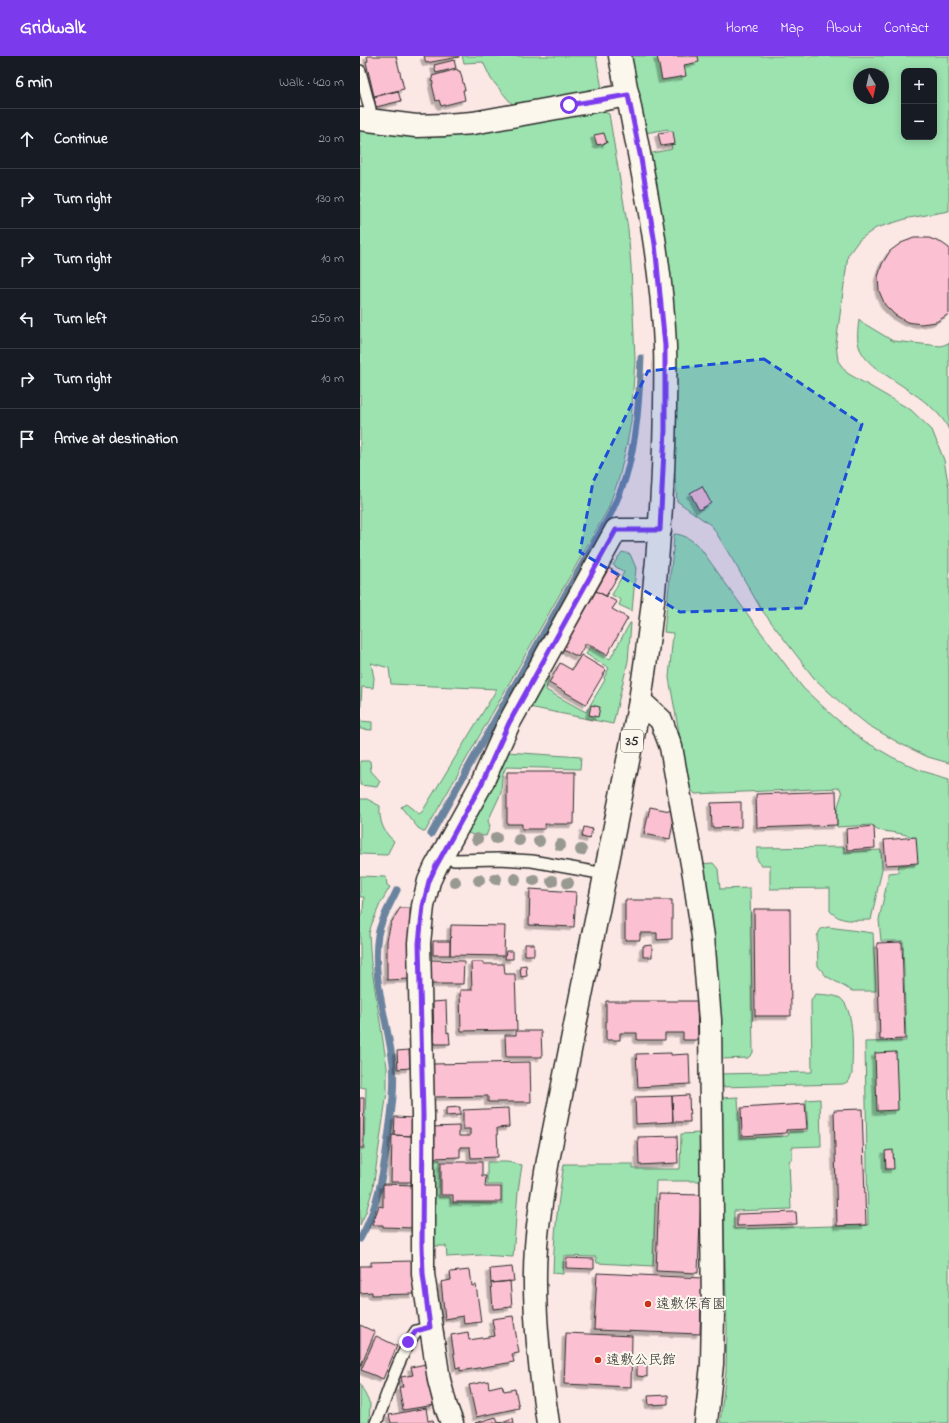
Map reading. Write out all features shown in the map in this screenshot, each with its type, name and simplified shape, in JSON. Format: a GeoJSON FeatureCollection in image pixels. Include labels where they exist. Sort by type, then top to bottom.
{"type":"FeatureCollection","features":[{"type":"Feature","properties":{"kind":"street","name":"35"},"geometry":{"type":"LineString","coordinates":[[548,1423],[537,1320],[536,1248],[540,1205],[604,874],[640,701],[650,640],[660,530],[665,430],[665,346],[654,236],[642,165],[620,56]]}},
{"type":"Feature","properties":{"kind":"street"},"geometry":{"type":"LineString","coordinates":[[364,120],[416,126],[473,123],[628,95]]}},
{"type":"Feature","properties":{"kind":"street"},"geometry":{"type":"LineString","coordinates":[[452,1423],[439,1380],[423,1274],[423,1115],[419,943],[423,906],[429,881],[482,783],[509,723],[616,530],[660,530]]}},
{"type":"Feature","properties":{"kind":"street"},"geometry":{"type":"LineString","coordinates":[[640,701],[661,720],[671,747],[694,875],[703,937],[710,1020],[713,1312],[712,1364],[706,1423]]}},
{"type":"Feature","properties":{"kind":"lane"},"geometry":{"type":"LineString","coordinates":[[360,71],[370,109],[364,120]]}},
{"type":"Feature","properties":{"kind":"lane"},"geometry":{"type":"LineString","coordinates":[[441,857],[454,860],[500,859],[532,861],[604,874]]}},
{"type":"Feature","properties":{"kind":"lane"},"geometry":{"type":"LineString","coordinates":[[376,1423],[396,1368],[408,1342],[416,1331],[430,1327]]}},
{"type":"Feature","properties":{"kind":"highlighted area"},"geometry":{"type":"Polygon","coordinates":[[[764,359],[862,424],[804,608],[680,612],[580,552],[593,482],[648,371],[764,359]]]}},
{"type":"Feature","properties":{"kind":"green space"},"geometry":{"type":"Polygon","coordinates":[[[462,56],[596,56],[602,89],[512,104],[491,79],[483,62],[464,63],[462,56]]]}},
{"type":"Feature","properties":{"kind":"green space"},"geometry":{"type":"Polygon","coordinates":[[[630,56],[949,56],[949,211],[909,218],[876,228],[859,240],[848,255],[836,344],[838,361],[847,373],[911,410],[932,430],[944,460],[949,488],[949,763],[928,757],[899,743],[868,725],[843,705],[814,678],[761,609],[712,526],[677,501],[648,154],[672,149],[668,129],[645,133],[630,56]]]}},
{"type":"Feature","properties":{"kind":"green space"},"geometry":{"type":"Polygon","coordinates":[[[602,111],[609,114],[628,229],[635,359],[631,422],[619,478],[608,509],[425,832],[418,828],[401,807],[406,804],[419,814],[422,812],[497,689],[391,684],[389,668],[371,663],[374,678],[373,688],[362,687],[360,721],[360,130],[414,137],[442,137],[465,135],[602,111]]]}},
{"type":"Feature","properties":{"kind":"green space"},"geometry":{"type":"Polygon","coordinates":[[[859,319],[893,341],[941,346],[949,343],[949,430],[938,414],[923,400],[869,362],[860,349],[858,342],[859,319]]]}},
{"type":"Feature","properties":{"kind":"green space"},"geometry":{"type":"Polygon","coordinates":[[[674,534],[689,538],[701,549],[803,688],[833,716],[861,739],[892,757],[921,771],[949,779],[949,1423],[720,1423],[726,1371],[727,1328],[720,1098],[738,1097],[740,1138],[788,1136],[789,1132],[808,1131],[806,1100],[820,1099],[821,1146],[792,1147],[792,1159],[789,1161],[791,1209],[734,1211],[734,1229],[868,1225],[865,1042],[906,1041],[903,941],[881,941],[879,920],[889,873],[898,872],[899,865],[915,865],[913,837],[877,830],[872,825],[837,827],[837,809],[842,794],[840,788],[695,794],[689,787],[669,678],[673,633],[664,632],[674,534]]]}},
{"type":"Feature","properties":{"kind":"green space"},"geometry":{"type":"Polygon","coordinates":[[[622,552],[630,554],[636,568],[632,611],[619,605],[621,600],[612,595],[624,572],[613,565],[622,552]]]}},
{"type":"Feature","properties":{"kind":"green space"},"geometry":{"type":"Polygon","coordinates":[[[630,623],[628,661],[613,724],[529,707],[546,676],[549,677],[546,690],[586,712],[605,680],[604,678],[609,668],[586,654],[590,647],[610,659],[630,623]]]}},
{"type":"Feature","properties":{"kind":"green space"},"geometry":{"type":"Polygon","coordinates":[[[360,721],[372,722],[372,730],[360,729],[360,721]]]}},
{"type":"Feature","properties":{"kind":"green space"},"geometry":{"type":"Polygon","coordinates":[[[507,752],[581,757],[580,769],[506,767],[502,776],[501,793],[488,821],[490,826],[486,836],[473,835],[466,832],[507,752]]]}},
{"type":"Feature","properties":{"kind":"green space"},"geometry":{"type":"Polygon","coordinates":[[[360,761],[370,761],[371,771],[380,781],[377,787],[360,785],[360,761]]]}},
{"type":"Feature","properties":{"kind":"green space"},"geometry":{"type":"Polygon","coordinates":[[[360,799],[367,799],[380,806],[382,826],[390,838],[394,841],[387,855],[360,854],[360,799]]]}},
{"type":"Feature","properties":{"kind":"green space"},"geometry":{"type":"Polygon","coordinates":[[[844,847],[845,852],[881,850],[882,869],[871,920],[849,920],[834,915],[830,911],[830,888],[770,889],[770,865],[761,865],[757,859],[757,848],[844,847]]]}},
{"type":"Feature","properties":{"kind":"green space"},"geometry":{"type":"Polygon","coordinates":[[[713,863],[718,869],[720,889],[750,888],[753,1053],[748,1058],[721,1059],[701,864],[713,863]]]}},
{"type":"Feature","properties":{"kind":"green space"},"geometry":{"type":"Polygon","coordinates":[[[360,876],[386,877],[387,885],[390,887],[380,904],[369,934],[371,963],[387,1067],[387,1092],[373,1188],[366,1212],[360,1225],[360,1149],[364,1149],[366,1088],[360,1087],[360,918],[363,910],[364,897],[360,897],[360,876]]]}},
{"type":"Feature","properties":{"kind":"green space"},"geometry":{"type":"Polygon","coordinates":[[[828,927],[873,933],[876,991],[852,991],[826,976],[818,966],[817,936],[821,929],[828,927]]]}},
{"type":"Feature","properties":{"kind":"green space"},"geometry":{"type":"Polygon","coordinates":[[[815,994],[831,995],[840,998],[849,1012],[852,1033],[852,1074],[849,1081],[843,1084],[720,1087],[719,1074],[812,1072],[811,1001],[815,994]]]}},
{"type":"Feature","properties":{"kind":"green space"},"geometry":{"type":"Polygon","coordinates":[[[700,1133],[701,1181],[656,1181],[653,1266],[597,1263],[596,1257],[564,1256],[563,1274],[553,1273],[554,1245],[564,1164],[633,1164],[633,1169],[680,1169],[681,1134],[700,1133]]]}},
{"type":"Feature","properties":{"kind":"green space"},"geometry":{"type":"Polygon","coordinates":[[[429,1159],[440,1160],[439,1197],[450,1197],[451,1203],[502,1204],[502,1185],[487,1185],[487,1162],[507,1162],[522,1165],[518,1191],[513,1257],[482,1255],[447,1257],[446,1246],[428,1246],[429,1159]]]}},
{"type":"Feature","properties":{"kind":"green space"},"geometry":{"type":"Polygon","coordinates":[[[360,1384],[370,1404],[369,1423],[360,1423],[360,1384]]]}},
{"type":"Feature","properties":{"kind":"building"},"geometry":{"type":"Polygon","coordinates":[[[367,56],[396,56],[404,89],[374,96],[366,62],[368,61],[367,56]]]}},
{"type":"Feature","properties":{"kind":"building"},"geometry":{"type":"Polygon","coordinates":[[[424,56],[459,56],[459,57],[426,63],[424,56]]]}},
{"type":"Feature","properties":{"kind":"building"},"geometry":{"type":"Polygon","coordinates":[[[657,56],[698,56],[699,62],[684,65],[686,76],[662,80],[657,56]]]}},
{"type":"Feature","properties":{"kind":"building"},"geometry":{"type":"Polygon","coordinates":[[[454,60],[456,68],[436,73],[434,65],[454,60]]]}},
{"type":"Feature","properties":{"kind":"building"},"geometry":{"type":"Polygon","coordinates":[[[457,69],[460,71],[465,90],[463,90],[465,100],[441,106],[439,100],[436,101],[432,84],[432,76],[457,69]]]}},
{"type":"Feature","properties":{"kind":"building"},"geometry":{"type":"Polygon","coordinates":[[[398,91],[401,101],[376,107],[374,97],[398,91]]]}},
{"type":"Feature","properties":{"kind":"building"},"geometry":{"type":"Polygon","coordinates":[[[673,131],[675,144],[661,146],[658,133],[673,131]]]}},
{"type":"Feature","properties":{"kind":"building"},"geometry":{"type":"Polygon","coordinates":[[[604,133],[607,143],[597,145],[594,135],[604,133]]]}},
{"type":"Feature","properties":{"kind":"building"},"geometry":{"type":"Polygon","coordinates":[[[914,238],[929,238],[942,243],[949,248],[949,314],[936,322],[921,324],[907,322],[895,315],[885,305],[879,291],[878,277],[882,264],[890,251],[901,243],[914,238]]]}},
{"type":"Feature","properties":{"kind":"building"},"geometry":{"type":"Polygon","coordinates":[[[702,486],[711,503],[699,510],[690,493],[702,486]]]}},
{"type":"Feature","properties":{"kind":"building"},"geometry":{"type":"Polygon","coordinates":[[[609,568],[619,574],[606,596],[596,591],[609,568]]]}},
{"type":"Feature","properties":{"kind":"building"},"geometry":{"type":"Polygon","coordinates":[[[596,591],[617,602],[612,609],[628,618],[607,655],[586,643],[578,657],[563,649],[596,591]]]}},
{"type":"Feature","properties":{"kind":"building"},"geometry":{"type":"Polygon","coordinates":[[[581,655],[606,670],[586,704],[549,683],[560,663],[572,670],[581,655]]]}},
{"type":"Feature","properties":{"kind":"building"},"geometry":{"type":"Polygon","coordinates":[[[591,705],[600,707],[598,717],[589,715],[591,705]]]}},
{"type":"Feature","properties":{"kind":"building"},"geometry":{"type":"Polygon","coordinates":[[[507,772],[575,772],[574,824],[545,824],[545,829],[522,829],[522,824],[507,824],[507,772]]]}},
{"type":"Feature","properties":{"kind":"building"},"geometry":{"type":"Polygon","coordinates":[[[836,791],[837,825],[757,828],[756,794],[836,791]]]}},
{"type":"Feature","properties":{"kind":"building"},"geometry":{"type":"Polygon","coordinates":[[[741,802],[741,827],[712,828],[711,803],[741,802]]]}},
{"type":"Feature","properties":{"kind":"building"},"geometry":{"type":"Polygon","coordinates":[[[650,807],[675,812],[670,839],[644,834],[650,807]]]}},
{"type":"Feature","properties":{"kind":"building"},"geometry":{"type":"Polygon","coordinates":[[[874,826],[875,848],[847,850],[846,829],[874,826]]]}},
{"type":"Feature","properties":{"kind":"building"},"geometry":{"type":"Polygon","coordinates":[[[584,827],[592,829],[590,839],[582,837],[584,827]]]}},
{"type":"Feature","properties":{"kind":"building"},"geometry":{"type":"Polygon","coordinates":[[[916,837],[918,863],[886,865],[884,840],[916,837]]]}},
{"type":"Feature","properties":{"kind":"building"},"geometry":{"type":"Polygon","coordinates":[[[530,889],[576,892],[574,927],[529,925],[530,889]]]}},
{"type":"Feature","properties":{"kind":"building"},"geometry":{"type":"Polygon","coordinates":[[[625,900],[672,900],[672,939],[657,940],[657,933],[640,933],[640,940],[625,940],[625,900]]]}},
{"type":"Feature","properties":{"kind":"building"},"geometry":{"type":"Polygon","coordinates":[[[400,908],[410,908],[411,979],[387,980],[387,940],[391,923],[400,908]]]}},
{"type":"Feature","properties":{"kind":"building"},"geometry":{"type":"Polygon","coordinates":[[[754,909],[790,909],[791,1016],[755,1016],[754,909]]]}},
{"type":"Feature","properties":{"kind":"building"},"geometry":{"type":"Polygon","coordinates":[[[451,925],[505,926],[504,956],[450,955],[451,925]]]}},
{"type":"Feature","properties":{"kind":"building"},"geometry":{"type":"Polygon","coordinates":[[[433,941],[450,941],[450,955],[433,955],[433,941]]]}},
{"type":"Feature","properties":{"kind":"building"},"geometry":{"type":"Polygon","coordinates":[[[902,942],[905,1039],[880,1040],[877,943],[902,942]]]}},
{"type":"Feature","properties":{"kind":"building"},"geometry":{"type":"Polygon","coordinates":[[[525,944],[534,944],[534,955],[525,955],[525,944]]]}},
{"type":"Feature","properties":{"kind":"building"},"geometry":{"type":"Polygon","coordinates":[[[652,945],[652,957],[643,957],[643,946],[652,945]]]}},
{"type":"Feature","properties":{"kind":"building"},"geometry":{"type":"Polygon","coordinates":[[[506,951],[513,951],[513,959],[505,959],[506,951]]]}},
{"type":"Feature","properties":{"kind":"building"},"geometry":{"type":"Polygon","coordinates":[[[431,960],[464,961],[463,984],[430,984],[431,960]]]}},
{"type":"Feature","properties":{"kind":"building"},"geometry":{"type":"Polygon","coordinates":[[[471,962],[483,962],[483,964],[504,964],[505,974],[515,974],[517,1030],[461,1031],[460,990],[472,990],[471,962]]]}},
{"type":"Feature","properties":{"kind":"building"},"geometry":{"type":"Polygon","coordinates":[[[526,965],[527,976],[521,977],[520,966],[526,965]]]}},
{"type":"Feature","properties":{"kind":"building"},"geometry":{"type":"Polygon","coordinates":[[[446,1001],[447,1033],[449,1032],[450,1044],[434,1044],[433,1002],[446,1001]]]}},
{"type":"Feature","properties":{"kind":"building"},"geometry":{"type":"Polygon","coordinates":[[[606,1001],[697,1001],[698,1040],[683,1040],[683,1033],[665,1033],[665,1040],[637,1040],[637,1033],[620,1033],[620,1040],[606,1040],[606,1001]]]}},
{"type":"Feature","properties":{"kind":"building"},"geometry":{"type":"Polygon","coordinates":[[[516,1031],[541,1031],[542,1057],[506,1057],[505,1035],[516,1035],[516,1031]]]}},
{"type":"Feature","properties":{"kind":"building"},"geometry":{"type":"Polygon","coordinates":[[[409,1050],[410,1068],[398,1069],[397,1051],[409,1050]]]}},
{"type":"Feature","properties":{"kind":"building"},"geometry":{"type":"Polygon","coordinates":[[[896,1052],[898,1110],[877,1111],[875,1053],[896,1052]]]}},
{"type":"Feature","properties":{"kind":"building"},"geometry":{"type":"Polygon","coordinates":[[[671,1053],[671,1055],[689,1054],[690,1084],[638,1087],[636,1054],[671,1053]]]}},
{"type":"Feature","properties":{"kind":"building"},"geometry":{"type":"Polygon","coordinates":[[[530,1062],[531,1102],[488,1102],[488,1096],[433,1097],[433,1064],[530,1062]]]}},
{"type":"Feature","properties":{"kind":"building"},"geometry":{"type":"Polygon","coordinates":[[[689,1095],[690,1122],[673,1122],[672,1096],[689,1095]]]}},
{"type":"Feature","properties":{"kind":"building"},"geometry":{"type":"Polygon","coordinates":[[[672,1096],[673,1122],[636,1124],[635,1097],[672,1096]]]}},
{"type":"Feature","properties":{"kind":"building"},"geometry":{"type":"Polygon","coordinates":[[[360,1098],[364,1098],[363,1148],[360,1148],[360,1098]]]}},
{"type":"Feature","properties":{"kind":"building"},"geometry":{"type":"Polygon","coordinates":[[[805,1104],[807,1129],[786,1130],[786,1133],[742,1136],[741,1108],[805,1104]]]}},
{"type":"Feature","properties":{"kind":"building"},"geometry":{"type":"Polygon","coordinates":[[[460,1107],[460,1115],[446,1116],[446,1108],[460,1107]]]}},
{"type":"Feature","properties":{"kind":"building"},"geometry":{"type":"Polygon","coordinates":[[[508,1108],[509,1127],[497,1128],[498,1157],[471,1158],[470,1147],[460,1147],[460,1157],[432,1158],[431,1127],[459,1126],[459,1136],[470,1136],[470,1129],[463,1129],[463,1110],[508,1108]]]}},
{"type":"Feature","properties":{"kind":"building"},"geometry":{"type":"Polygon","coordinates":[[[862,1109],[866,1225],[837,1226],[834,1110],[862,1109]]]}},
{"type":"Feature","properties":{"kind":"building"},"geometry":{"type":"Polygon","coordinates":[[[395,1117],[414,1118],[413,1136],[394,1135],[395,1117]]]}},
{"type":"Feature","properties":{"kind":"building"},"geometry":{"type":"Polygon","coordinates":[[[392,1135],[413,1136],[411,1182],[391,1182],[392,1135]]]}},
{"type":"Feature","properties":{"kind":"building"},"geometry":{"type":"Polygon","coordinates":[[[677,1136],[678,1163],[639,1165],[638,1137],[677,1136]]]}},
{"type":"Feature","properties":{"kind":"building"},"geometry":{"type":"Polygon","coordinates":[[[893,1150],[894,1169],[886,1169],[885,1151],[893,1150]]]}},
{"type":"Feature","properties":{"kind":"building"},"geometry":{"type":"Polygon","coordinates":[[[441,1162],[482,1162],[482,1176],[486,1176],[485,1187],[501,1187],[501,1202],[453,1202],[453,1195],[441,1195],[441,1162]]]}},
{"type":"Feature","properties":{"kind":"building"},"geometry":{"type":"Polygon","coordinates":[[[383,1184],[415,1185],[415,1228],[383,1227],[383,1225],[372,1225],[379,1206],[383,1207],[383,1184]]]}},
{"type":"Feature","properties":{"kind":"building"},"geometry":{"type":"Polygon","coordinates":[[[659,1194],[701,1195],[698,1273],[656,1271],[659,1194]]]}},
{"type":"Feature","properties":{"kind":"building"},"geometry":{"type":"Polygon","coordinates":[[[796,1212],[797,1224],[737,1226],[737,1214],[796,1212]]]}},
{"type":"Feature","properties":{"kind":"building"},"geometry":{"type":"Polygon","coordinates":[[[566,1258],[594,1259],[594,1269],[566,1268],[566,1258]]]}},
{"type":"Feature","properties":{"kind":"building"},"geometry":{"type":"Polygon","coordinates":[[[413,1261],[414,1294],[372,1295],[372,1292],[360,1293],[360,1266],[371,1266],[371,1262],[413,1261]]]}},
{"type":"Feature","properties":{"kind":"building"},"geometry":{"type":"Polygon","coordinates":[[[512,1267],[514,1281],[491,1283],[490,1269],[512,1267]]]}},
{"type":"Feature","properties":{"kind":"building"},"geometry":{"type":"Polygon","coordinates":[[[470,1270],[472,1286],[476,1285],[481,1322],[464,1324],[463,1316],[445,1319],[441,1282],[451,1280],[450,1272],[470,1270]]]}},
{"type":"Feature","properties":{"kind":"building","name":"遠敷保育園"},"geometry":{"type":"Polygon","coordinates":[[[597,1273],[702,1278],[700,1334],[594,1330],[597,1273]]]}},
{"type":"Feature","properties":{"kind":"building"},"geometry":{"type":"Polygon","coordinates":[[[510,1281],[512,1307],[493,1309],[491,1283],[510,1281]]]}},
{"type":"Feature","properties":{"kind":"building"},"geometry":{"type":"Polygon","coordinates":[[[513,1316],[519,1353],[512,1354],[514,1362],[460,1371],[460,1367],[456,1368],[451,1335],[468,1332],[469,1340],[495,1336],[492,1319],[513,1316]]]}},
{"type":"Feature","properties":{"kind":"building"},"geometry":{"type":"Polygon","coordinates":[[[360,1325],[375,1332],[360,1367],[360,1325]]]}},
{"type":"Feature","properties":{"kind":"building","name":"遠敷公民館"},"geometry":{"type":"Polygon","coordinates":[[[566,1333],[632,1336],[631,1387],[564,1384],[566,1333]]]}},
{"type":"Feature","properties":{"kind":"building"},"geometry":{"type":"Polygon","coordinates":[[[376,1336],[397,1346],[383,1379],[361,1370],[376,1336]]]}},
{"type":"Feature","properties":{"kind":"building"},"geometry":{"type":"Polygon","coordinates":[[[426,1364],[435,1405],[403,1410],[399,1387],[403,1387],[401,1377],[413,1375],[411,1367],[426,1364]]]}},
{"type":"Feature","properties":{"kind":"building"},"geometry":{"type":"Polygon","coordinates":[[[637,1364],[647,1364],[647,1377],[637,1376],[637,1364]]]}},
{"type":"Feature","properties":{"kind":"building"},"geometry":{"type":"Polygon","coordinates":[[[488,1381],[489,1388],[502,1385],[504,1391],[515,1389],[519,1408],[476,1417],[469,1385],[488,1381]]]}},
{"type":"Feature","properties":{"kind":"building"},"geometry":{"type":"Polygon","coordinates":[[[668,1395],[668,1404],[649,1405],[648,1396],[668,1395]]]}},
{"type":"Feature","properties":{"kind":"building"},"geometry":{"type":"Polygon","coordinates":[[[426,1408],[428,1421],[433,1420],[434,1423],[391,1423],[389,1415],[426,1408]]]}},
{"type":"Feature","properties":{"kind":"building"},"geometry":{"type":"Polygon","coordinates":[[[496,1417],[499,1423],[475,1423],[496,1417]]]}},
{"type":"Feature","properties":{"kind":"building"},"geometry":{"type":"Polygon","coordinates":[[[513,1418],[514,1423],[499,1423],[513,1418]]]}},
{"type":"Feature","properties":{"kind":"waterway"},"geometry":{"type":"LineString","coordinates":[[431,834],[617,501],[625,479],[635,434],[641,358]]}},
{"type":"Feature","properties":{"kind":"waterway"},"geometry":{"type":"LineString","coordinates":[[360,1239],[372,1214],[380,1186],[392,1106],[394,1081],[393,1064],[378,983],[376,951],[381,923],[397,890]]}},
{"type":"Feature","properties":{"kind":"place","name":"遠敷保育園"},"geometry":{"type":"Point","coordinates":[648,1304]}},
{"type":"Feature","properties":{"kind":"place","name":"遠敷公民館"},"geometry":{"type":"Point","coordinates":[598,1360]}},
{"type":"Feature","properties":{"kind":"route"},"geometry":{"type":"LineString","coordinates":[[408,1342],[416,1331],[430,1327],[423,1274],[422,1245],[423,1115],[421,1084],[419,943],[423,906],[429,881],[482,783],[509,723],[616,530],[660,530],[665,430],[665,346],[655,244],[641,159],[628,95],[569,105]]}}]}
